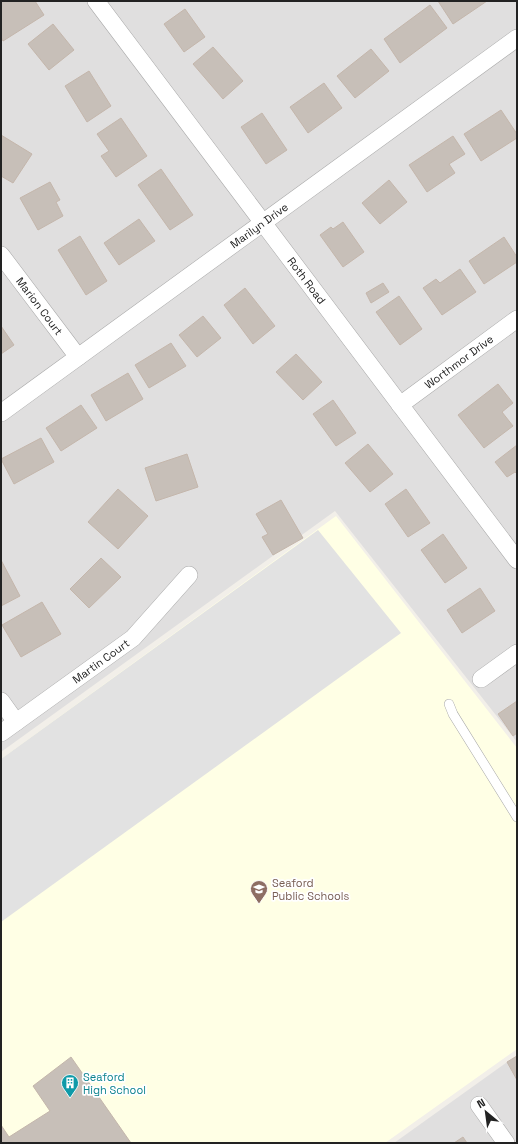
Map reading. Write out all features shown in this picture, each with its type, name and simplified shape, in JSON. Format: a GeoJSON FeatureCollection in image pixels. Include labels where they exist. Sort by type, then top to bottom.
{"type":"FeatureCollection","features":[{"type":"Feature","properties":{"kind":"street","name":"Roth Road"},"geometry":{"type":"LineString","coordinates":[[96,1],[517,560]]}},
{"type":"Feature","properties":{"kind":"street","name":"Marilyn Drive"},"geometry":{"type":"LineString","coordinates":[[1,413],[517,38]]}},
{"type":"Feature","properties":{"kind":"street","name":"Marion Court"},"geometry":{"type":"LineString","coordinates":[[1,255],[78,357]]}},
{"type":"Feature","properties":{"kind":"street","name":"Worthmor Drive"},"geometry":{"type":"LineString","coordinates":[[400,405],[517,319]]}},
{"type":"Feature","properties":{"kind":"street","name":"Martin Court"},"geometry":{"type":"LineString","coordinates":[[1,733],[133,638],[189,575]]}},
{"type":"Feature","properties":{"kind":"street"},"geometry":{"type":"LineString","coordinates":[[481,679],[517,653]]}},
{"type":"Feature","properties":{"kind":"street"},"geometry":{"type":"LineString","coordinates":[[1,701],[16,722]]}},
{"type":"Feature","properties":{"kind":"street"},"geometry":{"type":"LineString","coordinates":[[479,1105],[506,1143]]}},
{"type":"Feature","properties":{"kind":"lane"},"geometry":{"type":"LineString","coordinates":[[449,704],[453,714],[517,817]]}},
{"type":"Feature","properties":{"kind":"shaded area"},"geometry":{"type":"Polygon","coordinates":[[[1,1],[517,1],[517,742],[335,511],[1,752],[1,1]]]}},
{"type":"Feature","properties":{"kind":"shaded area","name":"Seaford Public Schools"},"geometry":{"type":"Polygon","coordinates":[[[336,516],[517,748],[517,1049],[385,1143],[1,1143],[1,759],[336,516]]]}},
{"type":"Feature","properties":{"kind":"shaded area"},"geometry":{"type":"Polygon","coordinates":[[[318,530],[401,633],[1,922],[1,759],[318,530]]]}},
{"type":"Feature","properties":{"kind":"shaded area"},"geometry":{"type":"Polygon","coordinates":[[[517,1055],[517,1143],[394,1143],[517,1055]]]}},
{"type":"Feature","properties":{"kind":"building"},"geometry":{"type":"Polygon","coordinates":[[[1,1],[35,1],[44,15],[3,41],[1,37],[1,1]]]}},
{"type":"Feature","properties":{"kind":"building"},"geometry":{"type":"Polygon","coordinates":[[[438,1],[487,1],[453,24],[438,1]]]}},
{"type":"Feature","properties":{"kind":"building"},"geometry":{"type":"Polygon","coordinates":[[[430,5],[447,28],[400,63],[384,39],[430,5]]]}},
{"type":"Feature","properties":{"kind":"building"},"geometry":{"type":"Polygon","coordinates":[[[185,9],[205,37],[184,52],[164,24],[185,9]]]}},
{"type":"Feature","properties":{"kind":"building"},"geometry":{"type":"Polygon","coordinates":[[[53,24],[74,50],[49,70],[28,44],[53,24]]]}},
{"type":"Feature","properties":{"kind":"building"},"geometry":{"type":"Polygon","coordinates":[[[213,47],[243,81],[223,99],[193,64],[213,47]]]}},
{"type":"Feature","properties":{"kind":"building"},"geometry":{"type":"Polygon","coordinates":[[[371,49],[389,71],[355,98],[337,76],[371,49]]]}},
{"type":"Feature","properties":{"kind":"building"},"geometry":{"type":"Polygon","coordinates":[[[89,71],[111,106],[87,122],[65,86],[89,71]]]}},
{"type":"Feature","properties":{"kind":"building"},"geometry":{"type":"Polygon","coordinates":[[[324,83],[342,108],[308,133],[290,107],[324,83]]]}},
{"type":"Feature","properties":{"kind":"building"},"geometry":{"type":"Polygon","coordinates":[[[501,110],[517,134],[517,138],[481,161],[464,134],[501,110]]]}},
{"type":"Feature","properties":{"kind":"building"},"geometry":{"type":"Polygon","coordinates":[[[262,113],[287,150],[266,164],[241,127],[262,113]]]}},
{"type":"Feature","properties":{"kind":"building"},"geometry":{"type":"Polygon","coordinates":[[[121,118],[147,156],[116,177],[101,156],[109,151],[97,134],[121,118]]]}},
{"type":"Feature","properties":{"kind":"building"},"geometry":{"type":"Polygon","coordinates":[[[1,135],[32,154],[13,183],[1,176],[1,135]]]}},
{"type":"Feature","properties":{"kind":"building"},"geometry":{"type":"Polygon","coordinates":[[[453,136],[465,154],[449,164],[455,173],[427,192],[409,165],[453,136]]]}},
{"type":"Feature","properties":{"kind":"building"},"geometry":{"type":"Polygon","coordinates":[[[161,169],[193,215],[170,230],[138,185],[161,169]]]}},
{"type":"Feature","properties":{"kind":"building"},"geometry":{"type":"Polygon","coordinates":[[[389,180],[407,202],[380,224],[362,203],[389,180]]]}},
{"type":"Feature","properties":{"kind":"building"},"geometry":{"type":"Polygon","coordinates":[[[50,182],[60,200],[56,202],[63,216],[38,230],[20,198],[50,182]]]}},
{"type":"Feature","properties":{"kind":"building"},"geometry":{"type":"Polygon","coordinates":[[[139,219],[155,241],[119,265],[104,243],[139,219]]]}},
{"type":"Feature","properties":{"kind":"building"},"geometry":{"type":"Polygon","coordinates":[[[343,222],[364,252],[343,267],[320,235],[331,227],[333,229],[343,222]]]}},
{"type":"Feature","properties":{"kind":"building"},"geometry":{"type":"Polygon","coordinates":[[[80,236],[107,281],[86,295],[58,250],[80,236]]]}},
{"type":"Feature","properties":{"kind":"building"},"geometry":{"type":"Polygon","coordinates":[[[504,237],[517,257],[517,262],[484,284],[469,261],[504,237]]]}},
{"type":"Feature","properties":{"kind":"building"},"geometry":{"type":"Polygon","coordinates":[[[460,269],[476,292],[442,315],[423,288],[436,279],[440,283],[460,269]]]}},
{"type":"Feature","properties":{"kind":"building"},"geometry":{"type":"Polygon","coordinates":[[[383,283],[389,292],[371,303],[366,293],[383,283]]]}},
{"type":"Feature","properties":{"kind":"building"},"geometry":{"type":"Polygon","coordinates":[[[245,288],[275,326],[253,344],[224,305],[245,288]]]}},
{"type":"Feature","properties":{"kind":"building"},"geometry":{"type":"Polygon","coordinates":[[[399,296],[422,329],[400,345],[376,312],[399,296]]]}},
{"type":"Feature","properties":{"kind":"building"},"geometry":{"type":"Polygon","coordinates":[[[203,316],[221,338],[197,357],[179,335],[203,316]]]}},
{"type":"Feature","properties":{"kind":"building"},"geometry":{"type":"Polygon","coordinates":[[[1,326],[14,345],[1,354],[1,326]]]}},
{"type":"Feature","properties":{"kind":"building"},"geometry":{"type":"Polygon","coordinates":[[[171,343],[186,366],[149,388],[135,365],[171,343]]]}},
{"type":"Feature","properties":{"kind":"building"},"geometry":{"type":"Polygon","coordinates":[[[296,354],[322,382],[303,400],[276,372],[296,354]]]}},
{"type":"Feature","properties":{"kind":"building"},"geometry":{"type":"Polygon","coordinates":[[[128,373],[143,399],[106,421],[91,395],[128,373]]]}},
{"type":"Feature","properties":{"kind":"building"},"geometry":{"type":"Polygon","coordinates":[[[498,384],[513,403],[502,412],[513,426],[484,448],[458,415],[498,384]]]}},
{"type":"Feature","properties":{"kind":"building"},"geometry":{"type":"Polygon","coordinates":[[[333,400],[356,433],[336,446],[313,414],[333,400]]]}},
{"type":"Feature","properties":{"kind":"building"},"geometry":{"type":"Polygon","coordinates":[[[81,405],[97,428],[61,451],[46,428],[81,405]]]}},
{"type":"Feature","properties":{"kind":"building"},"geometry":{"type":"Polygon","coordinates":[[[41,438],[54,462],[14,484],[1,459],[41,438]]]}},
{"type":"Feature","properties":{"kind":"building"},"geometry":{"type":"Polygon","coordinates":[[[368,444],[393,474],[370,492],[345,463],[368,444]]]}},
{"type":"Feature","properties":{"kind":"building"},"geometry":{"type":"Polygon","coordinates":[[[517,445],[517,474],[515,472],[507,477],[495,462],[517,445]]]}},
{"type":"Feature","properties":{"kind":"building"},"geometry":{"type":"Polygon","coordinates":[[[187,454],[198,487],[156,501],[145,468],[187,454]]]}},
{"type":"Feature","properties":{"kind":"building"},"geometry":{"type":"Polygon","coordinates":[[[118,489],[148,516],[118,549],[88,522],[118,489]]]}},
{"type":"Feature","properties":{"kind":"building"},"geometry":{"type":"Polygon","coordinates":[[[406,489],[430,523],[408,537],[385,504],[406,489]]]}},
{"type":"Feature","properties":{"kind":"building"},"geometry":{"type":"Polygon","coordinates":[[[281,500],[303,538],[273,555],[262,537],[268,534],[256,514],[281,500]]]}},
{"type":"Feature","properties":{"kind":"building"},"geometry":{"type":"Polygon","coordinates":[[[443,534],[467,568],[445,583],[421,550],[443,534]]]}},
{"type":"Feature","properties":{"kind":"building"},"geometry":{"type":"Polygon","coordinates":[[[101,558],[121,577],[89,608],[70,589],[101,558]]]}},
{"type":"Feature","properties":{"kind":"building"},"geometry":{"type":"Polygon","coordinates":[[[1,560],[20,596],[1,606],[1,560]]]}},
{"type":"Feature","properties":{"kind":"building"},"geometry":{"type":"Polygon","coordinates":[[[480,588],[495,611],[462,633],[447,610],[480,588]]]}},
{"type":"Feature","properties":{"kind":"building"},"geometry":{"type":"Polygon","coordinates":[[[42,602],[61,634],[21,657],[2,625],[42,602]]]}},
{"type":"Feature","properties":{"kind":"building"},"geometry":{"type":"Polygon","coordinates":[[[517,701],[517,733],[513,736],[498,714],[517,701]]]}},
{"type":"Feature","properties":{"kind":"building"},"geometry":{"type":"Polygon","coordinates":[[[517,1056],[517,1080],[507,1062],[517,1056]]]}},
{"type":"Feature","properties":{"kind":"building","name":"Seaford High School"},"geometry":{"type":"Polygon","coordinates":[[[71,1057],[131,1143],[1,1143],[1,1125],[9,1137],[50,1111],[33,1086],[71,1057]]]}},
{"type":"Feature","properties":{"kind":"building"},"geometry":{"type":"Polygon","coordinates":[[[463,1137],[467,1143],[454,1143],[463,1137]]]}},
{"type":"Feature","properties":{"kind":"place","name":"Seaford Public Schools"},"geometry":{"type":"Point","coordinates":[259,904]}},
{"type":"Feature","properties":{"kind":"place","name":"Seaford High School"},"geometry":{"type":"Point","coordinates":[70,1098]}}]}
